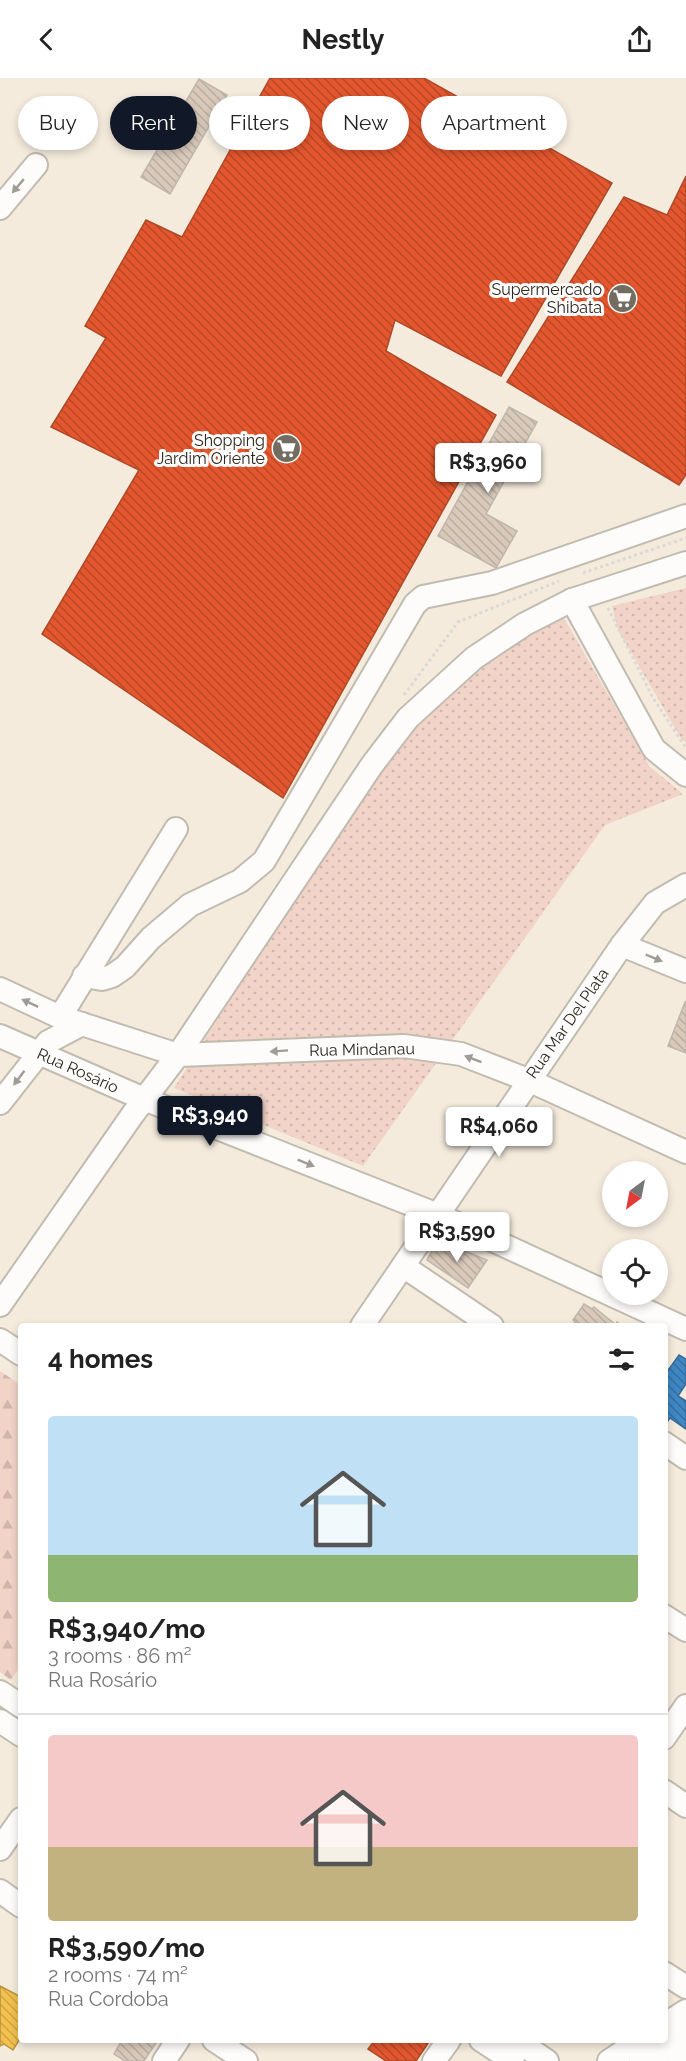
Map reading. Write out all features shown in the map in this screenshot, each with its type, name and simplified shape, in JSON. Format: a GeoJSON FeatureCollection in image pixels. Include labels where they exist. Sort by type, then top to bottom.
{"type":"FeatureCollection","features":[{"type":"Feature","properties":{"kind":"main road"},"geometry":{"type":"LineString","coordinates":[[644,2061],[686,2032]]}},
{"type":"Feature","properties":{"kind":"street"},"geometry":{"type":"LineString","coordinates":[[0,208],[36,165]]}},
{"type":"Feature","properties":{"kind":"street"},"geometry":{"type":"LineString","coordinates":[[84,976],[102,980],[125,968],[151,938],[190,905],[240,881],[264,861],[415,604],[423,597],[492,583],[686,516]]}},
{"type":"Feature","properties":{"kind":"street"},"geometry":{"type":"LineString","coordinates":[[0,1305],[144,1099],[178,1055],[372,765],[408,718],[474,658],[525,624],[572,600],[686,563]]}},
{"type":"Feature","properties":{"kind":"street"},"geometry":{"type":"LineString","coordinates":[[572,600],[654,749],[686,776]]}},
{"type":"Feature","properties":{"kind":"street"},"geometry":{"type":"LineString","coordinates":[[60,1017],[176,829]]}},
{"type":"Feature","properties":{"kind":"street","name":"Rua Mar Del Plata"},"geometry":{"type":"LineString","coordinates":[[364,1323],[622,945],[655,903],[686,885]]}},
{"type":"Feature","properties":{"kind":"street"},"geometry":{"type":"LineString","coordinates":[[622,945],[686,971]]}},
{"type":"Feature","properties":{"kind":"street","name":"Rua Mindanau"},"geometry":{"type":"LineString","coordinates":[[0,989],[60,1017],[178,1055],[192,1057],[404,1046],[461,1054],[528,1080],[686,1152]]}},
{"type":"Feature","properties":{"kind":"street"},"geometry":{"type":"LineString","coordinates":[[0,1103],[48,1041],[82,1024]]}},
{"type":"Feature","properties":{"kind":"street","name":"Rua Rosário"},"geometry":{"type":"LineString","coordinates":[[0,1036],[144,1099],[438,1215],[664,1323]]}},
{"type":"Feature","properties":{"kind":"street"},"geometry":{"type":"LineString","coordinates":[[403,1266],[488,1323]]}},
{"type":"Feature","properties":{"kind":"street"},"geometry":{"type":"LineString","coordinates":[[0,1340],[18,1352]]}},
{"type":"Feature","properties":{"kind":"street"},"geometry":{"type":"LineString","coordinates":[[668,1446],[686,1458]]}},
{"type":"Feature","properties":{"kind":"street"},"geometry":{"type":"LineString","coordinates":[[668,1619],[686,1630]]}},
{"type":"Feature","properties":{"kind":"street"},"geometry":{"type":"LineString","coordinates":[[0,1692],[18,1704]]}},
{"type":"Feature","properties":{"kind":"street"},"geometry":{"type":"LineString","coordinates":[[668,1732],[686,1706]]}},
{"type":"Feature","properties":{"kind":"street"},"geometry":{"type":"LineString","coordinates":[[0,1721],[18,1733]]}},
{"type":"Feature","properties":{"kind":"street"},"geometry":{"type":"LineString","coordinates":[[668,1794],[686,1806]]}},
{"type":"Feature","properties":{"kind":"street"},"geometry":{"type":"LineString","coordinates":[[0,1849],[18,1823]]}},
{"type":"Feature","properties":{"kind":"street"},"geometry":{"type":"LineString","coordinates":[[0,1891],[18,1904]]}},
{"type":"Feature","properties":{"kind":"street"},"geometry":{"type":"LineString","coordinates":[[668,1975],[686,1987]]}},
{"type":"Feature","properties":{"kind":"street"},"geometry":{"type":"LineString","coordinates":[[668,2022],[686,2011]]}},
{"type":"Feature","properties":{"kind":"street"},"geometry":{"type":"LineString","coordinates":[[164,2061],[176,2043]]}},
{"type":"Feature","properties":{"kind":"street"},"geometry":{"type":"LineString","coordinates":[[219,2043],[246,2061]]}},
{"type":"Feature","properties":{"kind":"street"},"geometry":{"type":"LineString","coordinates":[[434,2061],[447,2043]]}},
{"type":"Feature","properties":{"kind":"street"},"geometry":{"type":"LineString","coordinates":[[487,2043],[512,2055],[547,2061]]}},
{"type":"Feature","properties":{"kind":"street"},"geometry":{"type":"LineString","coordinates":[[609,2061],[636,2043]]}},
{"type":"Feature","properties":{"kind":"path"},"geometry":{"type":"LineString","coordinates":[[600,590],[653,698],[686,748]]}},
{"type":"Feature","properties":{"kind":"green space"},"geometry":{"type":"Polygon","coordinates":[[[686,588],[686,742],[682,740],[618,630],[612,606],[686,588]]]}},
{"type":"Feature","properties":{"kind":"green space"},"geometry":{"type":"Polygon","coordinates":[[[561,613],[650,767],[683,794],[605,825],[363,1166],[174,1088],[374,775],[428,713],[503,651],[561,613]]]}},
{"type":"Feature","properties":{"kind":"green space"},"geometry":{"type":"Polygon","coordinates":[[[0,1371],[18,1383],[18,1670],[11,1680],[0,1672],[0,1371]]]}},
{"type":"Feature","properties":{"kind":"building: Homes"},"geometry":{"type":"Polygon","coordinates":[[[0,1986],[18,1995],[18,2042],[13,2050],[4,2044],[0,2046],[0,1986]]]}},
{"type":"Feature","properties":{"kind":"building: Shops","name":"Shopping Jardim Oriente"},"geometry":{"type":"Polygon","coordinates":[[[270,78],[424,78],[456,96],[421,96],[421,150],[553,150],[612,183],[501,376],[395,320],[386,351],[496,415],[283,798],[42,634],[139,470],[51,427],[106,338],[85,326],[146,220],[182,237],[230,150],[310,150],[310,96],[260,96],[270,78]]]}},
{"type":"Feature","properties":{"kind":"building: Shops","name":"Supermercado Shibata"},"geometry":{"type":"Polygon","coordinates":[[[686,176],[686,475],[679,485],[507,382],[624,197],[667,215],[686,176]]]}},
{"type":"Feature","properties":{"kind":"building: Shops"},"geometry":{"type":"Polygon","coordinates":[[[373,2043],[428,2043],[416,2061],[386,2061],[368,2049],[373,2043]]]}},
{"type":"Feature","properties":{"kind":"building: Schools"},"geometry":{"type":"Polygon","coordinates":[[[679,1355],[686,1359],[686,1384],[678,1396],[686,1401],[686,1429],[670,1418],[668,1421],[668,1370],[679,1355]]]}},
{"type":"Feature","properties":{"kind":"building: Other"},"geometry":{"type":"Polygon","coordinates":[[[199,79],[227,95],[209,96],[209,126],[197,147],[197,96],[189,96],[199,79]]]}},
{"type":"Feature","properties":{"kind":"building: Other"},"geometry":{"type":"Polygon","coordinates":[[[157,150],[195,150],[170,194],[141,177],[157,150]]]}},
{"type":"Feature","properties":{"kind":"building: Other"},"geometry":{"type":"Polygon","coordinates":[[[509,407],[537,422],[486,514],[517,531],[496,568],[438,536],[509,407]]]}},
{"type":"Feature","properties":{"kind":"building: Other"},"geometry":{"type":"Polygon","coordinates":[[[686,1002],[686,1053],[668,1046],[686,1002]]]}},
{"type":"Feature","properties":{"kind":"building: Other"},"geometry":{"type":"Polygon","coordinates":[[[438,1240],[487,1260],[468,1288],[427,1260],[438,1240]]]}},
{"type":"Feature","properties":{"kind":"building: Other"},"geometry":{"type":"Polygon","coordinates":[[[584,1304],[592,1309],[594,1307],[614,1323],[574,1323],[576,1322],[573,1320],[584,1304]]]}},
{"type":"Feature","properties":{"kind":"building: Other"},"geometry":{"type":"Polygon","coordinates":[[[120,2043],[156,2043],[144,2061],[125,2061],[114,2054],[120,2043]]]}},
{"type":"Feature","properties":{"kind":"place","name":"Supermercado Shibata"},"geometry":{"type":"Point","coordinates":[623,298]}},
{"type":"Feature","properties":{"kind":"place","name":"Shopping Jardim Oriente"},"geometry":{"type":"Point","coordinates":[286,449]}}]}
